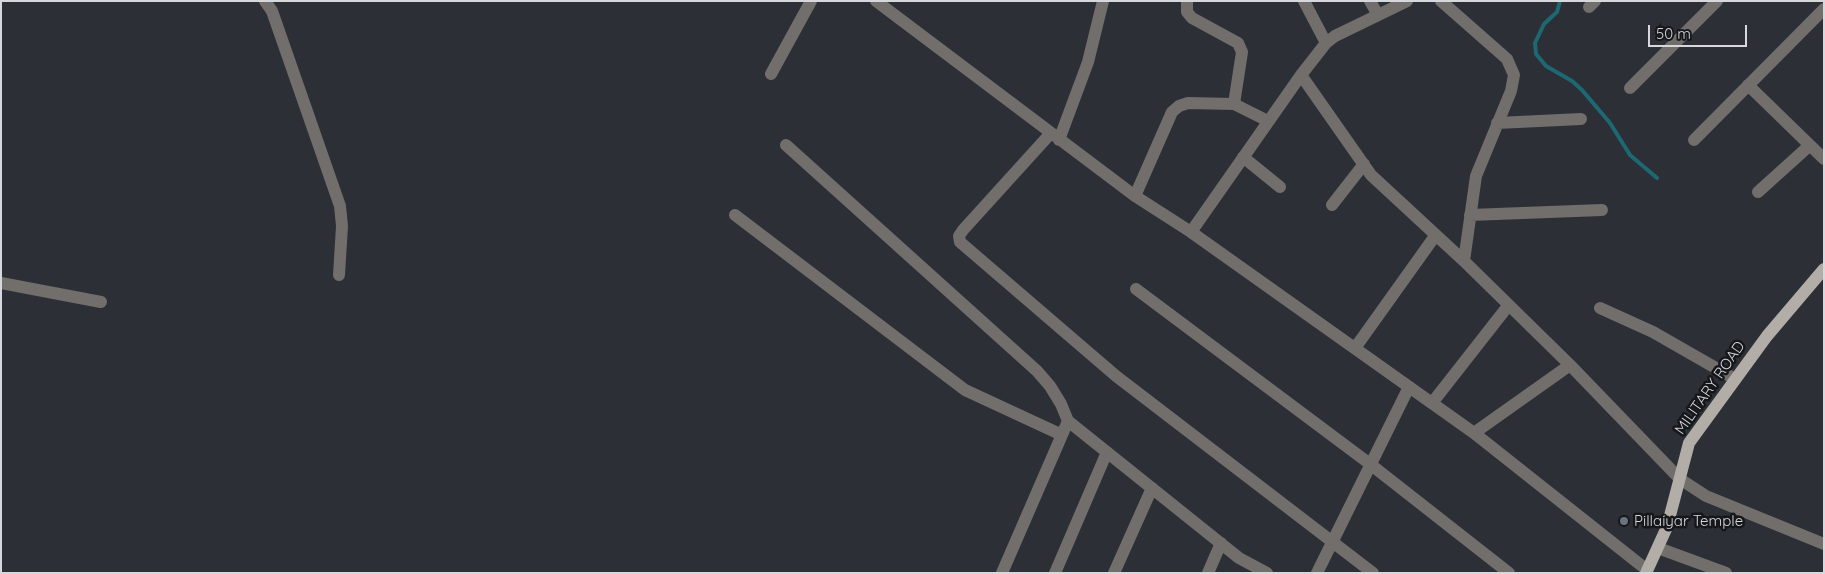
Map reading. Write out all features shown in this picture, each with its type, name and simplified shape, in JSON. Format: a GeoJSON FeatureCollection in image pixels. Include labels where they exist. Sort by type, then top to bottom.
{"type":"FeatureCollection","features":[{"type":"Feature","properties":{"kind":"main road","name":"MILITARY ROAD"},"geometry":{"type":"LineString","coordinates":[[1647,571],[1667,527],[1689,443],[1783,317],[1824,269]]}},
{"type":"Feature","properties":{"kind":"street"},"geometry":{"type":"LineString","coordinates":[[264,1],[272,11],[340,206],[342,226],[339,275]]}},
{"type":"Feature","properties":{"kind":"street"},"geometry":{"type":"LineString","coordinates":[[771,74],[811,1]]}},
{"type":"Feature","properties":{"kind":"street"},"geometry":{"type":"LineString","coordinates":[[876,1],[1135,196],[1191,232],[1474,433],[1647,571]]}},
{"type":"Feature","properties":{"kind":"street"},"geometry":{"type":"LineString","coordinates":[[1103,1],[1088,62],[1055,136],[963,230],[959,236],[960,242],[1116,376],[1373,573]]}},
{"type":"Feature","properties":{"kind":"street"},"geometry":{"type":"LineString","coordinates":[[1187,1],[1187,12],[1192,18],[1238,43],[1242,52],[1234,104]]}},
{"type":"Feature","properties":{"kind":"street"},"geometry":{"type":"LineString","coordinates":[[1304,1],[1326,43]]}},
{"type":"Feature","properties":{"kind":"street"},"geometry":{"type":"LineString","coordinates":[[1370,1],[1378,15]]}},
{"type":"Feature","properties":{"kind":"street"},"geometry":{"type":"LineString","coordinates":[[1191,232],[1300,75],[1326,43],[1342,31],[1407,1]]}},
{"type":"Feature","properties":{"kind":"street"},"geometry":{"type":"LineString","coordinates":[[1441,1],[1512,66],[1514,81],[1476,176],[1464,261]]}},
{"type":"Feature","properties":{"kind":"street"},"geometry":{"type":"LineString","coordinates":[[1630,88],[1717,1]]}},
{"type":"Feature","properties":{"kind":"street"},"geometry":{"type":"LineString","coordinates":[[1694,140],[1824,9]]}},
{"type":"Feature","properties":{"kind":"street"},"geometry":{"type":"LineString","coordinates":[[1300,75],[1371,175],[1464,261],[1570,365],[1680,479],[1706,496],[1824,544]]}},
{"type":"Feature","properties":{"kind":"street"},"geometry":{"type":"LineString","coordinates":[[1748,85],[1808,146],[1824,159]]}},
{"type":"Feature","properties":{"kind":"street"},"geometry":{"type":"LineString","coordinates":[[1135,196],[1172,112],[1179,106],[1188,102],[1234,104],[1268,121]]}},
{"type":"Feature","properties":{"kind":"street"},"geometry":{"type":"LineString","coordinates":[[1497,123],[1581,119]]}},
{"type":"Feature","properties":{"kind":"street"},"geometry":{"type":"LineString","coordinates":[[786,145],[1037,371],[1054,392],[1068,421],[1239,558],[1266,573]]}},
{"type":"Feature","properties":{"kind":"street"},"geometry":{"type":"LineString","coordinates":[[1758,192],[1808,146]]}},
{"type":"Feature","properties":{"kind":"street"},"geometry":{"type":"LineString","coordinates":[[1243,157],[1280,187]]}},
{"type":"Feature","properties":{"kind":"street"},"geometry":{"type":"LineString","coordinates":[[1332,204],[1364,164]]}},
{"type":"Feature","properties":{"kind":"street"},"geometry":{"type":"LineString","coordinates":[[1470,215],[1602,210]]}},
{"type":"Feature","properties":{"kind":"street"},"geometry":{"type":"LineString","coordinates":[[735,215],[965,390],[1062,435]]}},
{"type":"Feature","properties":{"kind":"street"},"geometry":{"type":"LineString","coordinates":[[1355,348],[1435,236]]}},
{"type":"Feature","properties":{"kind":"street"},"geometry":{"type":"LineString","coordinates":[[1,283],[101,302]]}},
{"type":"Feature","properties":{"kind":"street"},"geometry":{"type":"LineString","coordinates":[[1136,289],[1370,464],[1509,573]]}},
{"type":"Feature","properties":{"kind":"street"},"geometry":{"type":"LineString","coordinates":[[1432,403],[1508,306]]}},
{"type":"Feature","properties":{"kind":"street"},"geometry":{"type":"LineString","coordinates":[[1600,308],[1653,332],[1736,379]]}},
{"type":"Feature","properties":{"kind":"street"},"geometry":{"type":"LineString","coordinates":[[1474,433],[1570,365]]}},
{"type":"Feature","properties":{"kind":"street"},"geometry":{"type":"LineString","coordinates":[[1316,573],[1409,387]]}},
{"type":"Feature","properties":{"kind":"street"},"geometry":{"type":"LineString","coordinates":[[1002,573],[1068,421]]}},
{"type":"Feature","properties":{"kind":"street"},"geometry":{"type":"LineString","coordinates":[[1055,573],[1107,452]]}},
{"type":"Feature","properties":{"kind":"street"},"geometry":{"type":"LineString","coordinates":[[1114,573],[1152,488]]}},
{"type":"Feature","properties":{"kind":"street"},"geometry":{"type":"LineString","coordinates":[[1208,573],[1221,543]]}},
{"type":"Feature","properties":{"kind":"street"},"geometry":{"type":"LineString","coordinates":[[1658,548],[1726,573]]}},
{"type":"Feature","properties":{"kind":"waterway"},"geometry":{"type":"LineString","coordinates":[[1560,1],[1557,12],[1544,24],[1535,43],[1536,54],[1546,66],[1572,81],[1582,90],[1610,123],[1630,155],[1657,178]]}},
{"type":"Feature","properties":{"kind":"place","name":"Pillaiyar Temple"},"geometry":{"type":"Point","coordinates":[1624,521]}}]}
